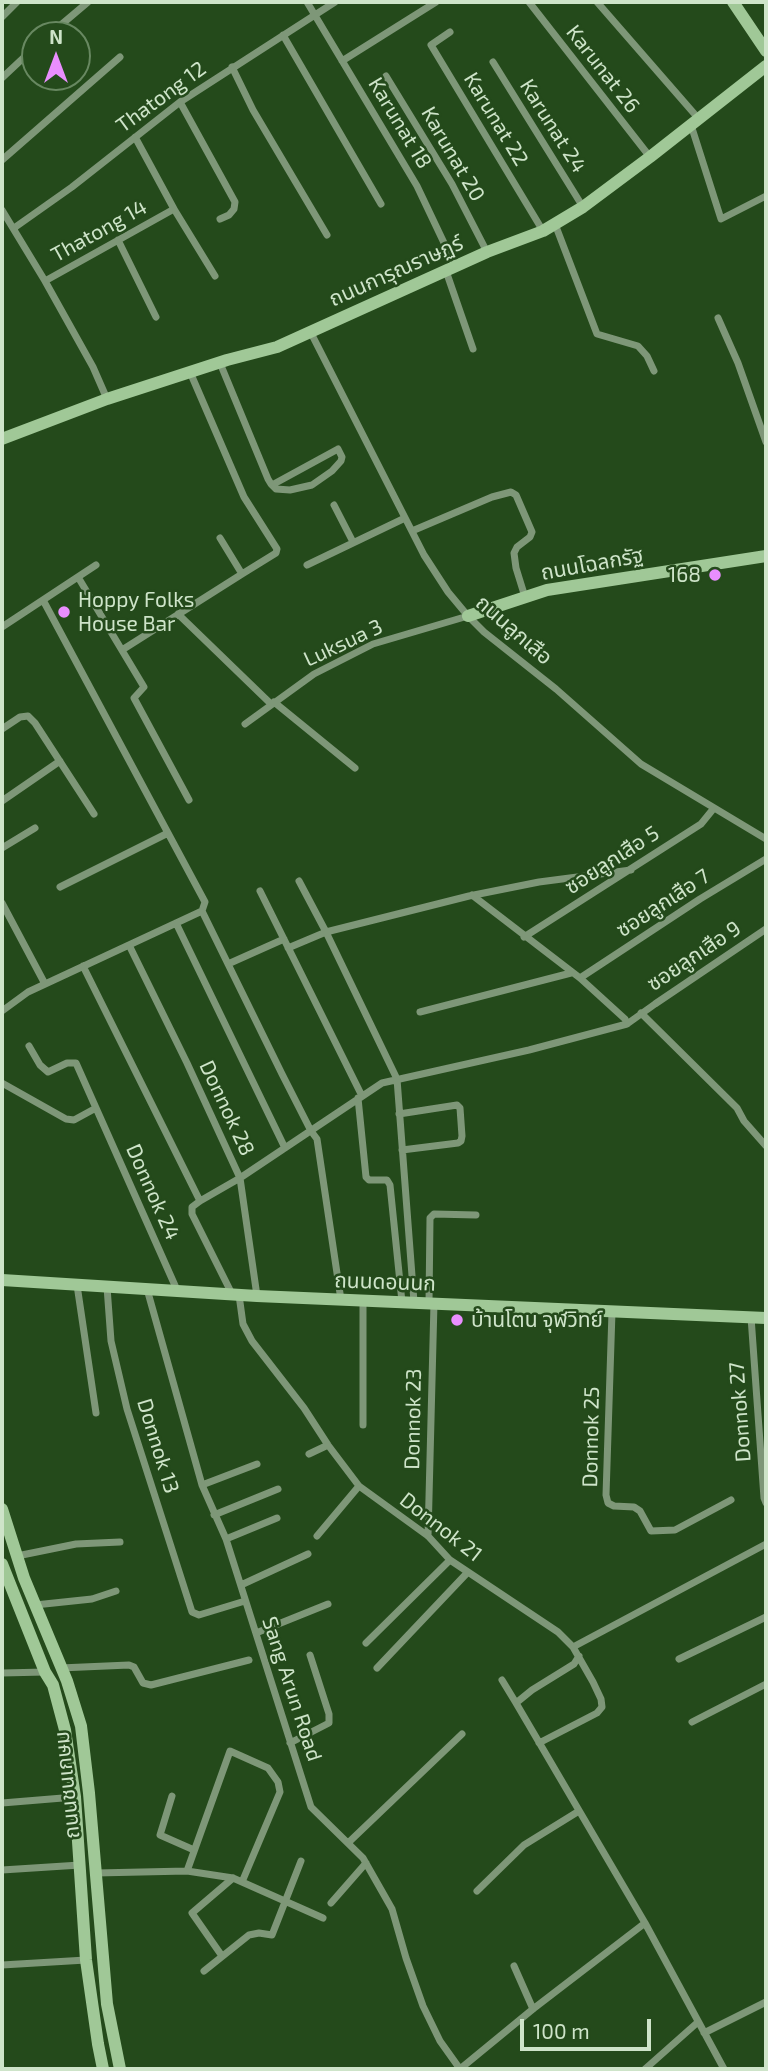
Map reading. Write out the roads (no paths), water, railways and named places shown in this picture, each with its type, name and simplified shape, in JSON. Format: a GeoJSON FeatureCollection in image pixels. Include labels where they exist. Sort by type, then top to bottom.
{"type":"FeatureCollection","features":[{"type":"Feature","properties":{"kind":"main road"},"geometry":{"type":"LineString","coordinates":[[733,2],[766,51]]}},
{"type":"Feature","properties":{"kind":"main road","name":"ถนนการุณราษฏร์"},"geometry":{"type":"LineString","coordinates":[[2,439],[107,399],[277,347],[487,252],[543,232],[583,207],[766,66]]}},
{"type":"Feature","properties":{"kind":"main road","name":"ถนนโฉลกรัฐ"},"geometry":{"type":"LineString","coordinates":[[468,616],[547,590],[766,556]]}},
{"type":"Feature","properties":{"kind":"main road","name":"ถนนดอนนก"},"geometry":{"type":"LineString","coordinates":[[2,1280],[236,1295],[766,1318]]}},
{"type":"Feature","properties":{"kind":"main road","name":"ถนนชนเกษม"},"geometry":{"type":"LineString","coordinates":[[2,1509],[35,1606],[68,1681],[81,1726],[107,2004],[120,2069]]}},
{"type":"Feature","properties":{"kind":"main road","name":"ถนนชนเกษม"},"geometry":{"type":"LineString","coordinates":[[2,1564],[52,1685],[65,1730],[75,1797],[86,1960],[103,2069]]}},
{"type":"Feature","properties":{"kind":"street"},"geometry":{"type":"LineString","coordinates":[[2,17],[17,2]]}},
{"type":"Feature","properties":{"kind":"street"},"geometry":{"type":"LineString","coordinates":[[66,21],[88,2]]}},
{"type":"Feature","properties":{"kind":"street","name":"Karunat 18"},"geometry":{"type":"LineString","coordinates":[[307,2],[417,186],[450,268],[473,349]]}},
{"type":"Feature","properties":{"kind":"street","name":"Thatong 12"},"geometry":{"type":"LineString","coordinates":[[13,228],[72,187],[180,102],[335,2]]}},
{"type":"Feature","properties":{"kind":"street"},"geometry":{"type":"LineString","coordinates":[[342,61],[436,2]]}},
{"type":"Feature","properties":{"kind":"street","name":"Karunat 26"},"geometry":{"type":"LineString","coordinates":[[529,2],[650,157]]}},
{"type":"Feature","properties":{"kind":"street"},"geometry":{"type":"LineString","coordinates":[[597,2],[694,122],[721,219],[766,196]]}},
{"type":"Feature","properties":{"kind":"street","name":"Karunat 22"},"geometry":{"type":"LineString","coordinates":[[450,32],[431,45],[543,232]]}},
{"type":"Feature","properties":{"kind":"street"},"geometry":{"type":"LineString","coordinates":[[283,35],[382,204]]}},
{"type":"Feature","properties":{"kind":"street"},"geometry":{"type":"LineString","coordinates":[[2,160],[120,57]]}},
{"type":"Feature","properties":{"kind":"street"},"geometry":{"type":"LineString","coordinates":[[2,78],[21,60]]}},
{"type":"Feature","properties":{"kind":"street","name":"Karunat 24"},"geometry":{"type":"LineString","coordinates":[[493,62],[583,207]]}},
{"type":"Feature","properties":{"kind":"street"},"geometry":{"type":"LineString","coordinates":[[232,67],[253,110],[327,234]]}},
{"type":"Feature","properties":{"kind":"street","name":"Karunat 20"},"geometry":{"type":"LineString","coordinates":[[386,76],[452,184],[487,252]]}},
{"type":"Feature","properties":{"kind":"street"},"geometry":{"type":"LineString","coordinates":[[180,102],[235,202],[229,215],[220,219]]}},
{"type":"Feature","properties":{"kind":"street"},"geometry":{"type":"LineString","coordinates":[[135,137],[174,209]]}},
{"type":"Feature","properties":{"kind":"street","name":"Thatong 14"},"geometry":{"type":"LineString","coordinates":[[46,281],[174,209],[215,276]]}},
{"type":"Feature","properties":{"kind":"street"},"geometry":{"type":"LineString","coordinates":[[2,210],[46,281],[93,367],[107,399]]}},
{"type":"Feature","properties":{"kind":"street"},"geometry":{"type":"LineString","coordinates":[[555,224],[597,334],[638,346],[648,356],[653,371]]}},
{"type":"Feature","properties":{"kind":"street"},"geometry":{"type":"LineString","coordinates":[[118,240],[156,317]]}},
{"type":"Feature","properties":{"kind":"street"},"geometry":{"type":"LineString","coordinates":[[718,318],[738,363],[766,442]]}},
{"type":"Feature","properties":{"kind":"street","name":"ถนนลูกเสือ"},"geometry":{"type":"LineString","coordinates":[[310,331],[424,555],[448,592],[468,616],[641,764],[766,839]]}},
{"type":"Feature","properties":{"kind":"street"},"geometry":{"type":"LineString","coordinates":[[220,363],[258,456],[272,485],[276,489],[312,485],[332,471],[342,457],[338,449],[272,485]]}},
{"type":"Feature","properties":{"kind":"street"},"geometry":{"type":"LineString","coordinates":[[122,650],[277,549],[244,497],[190,372]]}},
{"type":"Feature","properties":{"kind":"street"},"geometry":{"type":"LineString","coordinates":[[412,531],[499,494],[508,491],[513,493],[531,530],[530,537],[517,547],[514,553],[526,597]]}},
{"type":"Feature","properties":{"kind":"street"},"geometry":{"type":"LineString","coordinates":[[334,505],[353,542]]}},
{"type":"Feature","properties":{"kind":"street"},"geometry":{"type":"LineString","coordinates":[[307,565],[405,517]]}},
{"type":"Feature","properties":{"kind":"street"},"geometry":{"type":"LineString","coordinates":[[220,537],[242,574]]}},
{"type":"Feature","properties":{"kind":"street"},"geometry":{"type":"LineString","coordinates":[[2,627],[96,565]]}},
{"type":"Feature","properties":{"kind":"street"},"geometry":{"type":"LineString","coordinates":[[78,577],[144,687],[134,698],[189,800]]}},
{"type":"Feature","properties":{"kind":"street"},"geometry":{"type":"LineString","coordinates":[[43,600],[205,902],[202,911],[317,1139],[341,1300]]}},
{"type":"Feature","properties":{"kind":"street"},"geometry":{"type":"LineString","coordinates":[[178,614],[273,703],[355,768]]}},
{"type":"Feature","properties":{"kind":"street","name":"Luksua 3"},"geometry":{"type":"LineString","coordinates":[[245,724],[314,674],[373,644],[468,616]]}},
{"type":"Feature","properties":{"kind":"street"},"geometry":{"type":"LineString","coordinates":[[2,729],[20,717],[28,716],[94,814]]}},
{"type":"Feature","properties":{"kind":"street"},"geometry":{"type":"LineString","coordinates":[[2,801],[60,761]]}},
{"type":"Feature","properties":{"kind":"street","name":"ซอยลูกเสือ 5"},"geometry":{"type":"LineString","coordinates":[[524,937],[701,824],[714,808]]}},
{"type":"Feature","properties":{"kind":"street"},"geometry":{"type":"LineString","coordinates":[[2,848],[35,828]]}},
{"type":"Feature","properties":{"kind":"street"},"geometry":{"type":"LineString","coordinates":[[60,887],[168,833]]}},
{"type":"Feature","properties":{"kind":"street","name":"ซอยลูกเสือ 7"},"geometry":{"type":"LineString","coordinates":[[580,978],[766,859]]}},
{"type":"Feature","properties":{"kind":"street"},"geometry":{"type":"LineString","coordinates":[[288,948],[327,932],[472,895],[539,882],[631,870]]}},
{"type":"Feature","properties":{"kind":"street"},"geometry":{"type":"LineString","coordinates":[[299,881],[327,932],[397,1079],[408,1302]]}},
{"type":"Feature","properties":{"kind":"street"},"geometry":{"type":"LineString","coordinates":[[260,891],[360,1097],[367,1179],[387,1180],[390,1185],[408,1302]]}},
{"type":"Feature","properties":{"kind":"street"},"geometry":{"type":"LineString","coordinates":[[236,1295],[192,1214],[192,1207],[200,1201],[240,1178],[382,1083],[529,1050],[627,1024],[625,1019],[580,978],[472,895]]}},
{"type":"Feature","properties":{"kind":"street"},"geometry":{"type":"LineString","coordinates":[[2,902],[45,984]]}},
{"type":"Feature","properties":{"kind":"street"},"geometry":{"type":"LineString","coordinates":[[2,1011],[28,992],[202,911]]}},
{"type":"Feature","properties":{"kind":"street"},"geometry":{"type":"LineString","coordinates":[[176,923],[285,1148]]}},
{"type":"Feature","properties":{"kind":"street","name":"ซอยลูกเสือ 9"},"geometry":{"type":"LineString","coordinates":[[627,1024],[766,929]]}},
{"type":"Feature","properties":{"kind":"street"},"geometry":{"type":"LineString","coordinates":[[228,964],[284,939]]}},
{"type":"Feature","properties":{"kind":"street","name":"Donnok 28"},"geometry":{"type":"LineString","coordinates":[[129,945],[240,1178],[257,1296]]}},
{"type":"Feature","properties":{"kind":"street"},"geometry":{"type":"LineString","coordinates":[[83,966],[200,1201]]}},
{"type":"Feature","properties":{"kind":"street"},"geometry":{"type":"LineString","coordinates":[[420,1012],[571,972]]}},
{"type":"Feature","properties":{"kind":"street"},"geometry":{"type":"LineString","coordinates":[[641,1013],[737,1108],[744,1121],[766,1146]]}},
{"type":"Feature","properties":{"kind":"street","name":"Donnok 24"},"geometry":{"type":"LineString","coordinates":[[29,1046],[40,1065],[48,1072],[67,1063],[76,1063],[177,1290]]}},
{"type":"Feature","properties":{"kind":"street"},"geometry":{"type":"LineString","coordinates":[[2,1083],[66,1119],[74,1120],[96,1108]]}},
{"type":"Feature","properties":{"kind":"street"},"geometry":{"type":"LineString","coordinates":[[400,1114],[457,1105],[460,1108],[462,1136],[458,1143],[402,1150]]}},
{"type":"Feature","properties":{"kind":"street","name":"Donnok 23"},"geometry":{"type":"LineString","coordinates":[[428,1536],[430,1217],[434,1214],[477,1215]]}},
{"type":"Feature","properties":{"kind":"street"},"geometry":{"type":"LineString","coordinates":[[78,1284],[96,1413]]}},
{"type":"Feature","properties":{"kind":"street","name":"Donnok 13"},"geometry":{"type":"LineString","coordinates":[[107,1287],[111,1341],[127,1409],[192,1612],[199,1615],[245,1601]]}},
{"type":"Feature","properties":{"kind":"street","name":"Sang Arun Road"},"geometry":{"type":"LineString","coordinates":[[147,1289],[202,1485],[226,1539],[311,1807],[366,1863],[392,1909],[405,1958],[423,2006],[440,2041],[460,2069]]}},
{"type":"Feature","properties":{"kind":"street","name":"Donnok 21"},"geometry":{"type":"LineString","coordinates":[[236,1295],[243,1324],[252,1341],[359,1486],[428,1536],[450,1560],[558,1632],[573,1647],[601,1699],[602,1707],[597,1713],[539,1743]]}},
{"type":"Feature","properties":{"kind":"street"},"geometry":{"type":"LineString","coordinates":[[363,1301],[363,1426]]}},
{"type":"Feature","properties":{"kind":"street","name":"Donnok 25"},"geometry":{"type":"LineString","coordinates":[[612,1312],[606,1484],[608,1503],[634,1507],[640,1511],[652,1531],[675,1530],[731,1500]]}},
{"type":"Feature","properties":{"kind":"street","name":"Donnok 27"},"geometry":{"type":"LineString","coordinates":[[751,1317],[766,1503]]}},
{"type":"Feature","properties":{"kind":"street"},"geometry":{"type":"LineString","coordinates":[[309,1454],[327,1445]]}},
{"type":"Feature","properties":{"kind":"street"},"geometry":{"type":"LineString","coordinates":[[202,1485],[257,1464]]}},
{"type":"Feature","properties":{"kind":"street"},"geometry":{"type":"LineString","coordinates":[[317,1536],[359,1486]]}},
{"type":"Feature","properties":{"kind":"street"},"geometry":{"type":"LineString","coordinates":[[214,1515],[278,1489]]}},
{"type":"Feature","properties":{"kind":"street"},"geometry":{"type":"LineString","coordinates":[[226,1539],[278,1518]]}},
{"type":"Feature","properties":{"kind":"street"},"geometry":{"type":"LineString","coordinates":[[17,1556],[76,1544],[120,1542]]}},
{"type":"Feature","properties":{"kind":"street"},"geometry":{"type":"LineString","coordinates":[[573,1647],[766,1544]]}},
{"type":"Feature","properties":{"kind":"street"},"geometry":{"type":"LineString","coordinates":[[241,1586],[308,1554]]}},
{"type":"Feature","properties":{"kind":"street"},"geometry":{"type":"LineString","coordinates":[[366,1643],[450,1560]]}},
{"type":"Feature","properties":{"kind":"street"},"geometry":{"type":"LineString","coordinates":[[377,1668],[468,1572]]}},
{"type":"Feature","properties":{"kind":"street"},"geometry":{"type":"LineString","coordinates":[[35,1606],[92,1599],[117,1591]]}},
{"type":"Feature","properties":{"kind":"street"},"geometry":{"type":"LineString","coordinates":[[256,1633],[327,1604]]}},
{"type":"Feature","properties":{"kind":"street"},"geometry":{"type":"LineString","coordinates":[[679,1658],[766,1617]]}},
{"type":"Feature","properties":{"kind":"street"},"geometry":{"type":"LineString","coordinates":[[290,1743],[329,1723],[310,1656]]}},
{"type":"Feature","properties":{"kind":"street"},"geometry":{"type":"LineString","coordinates":[[516,1703],[574,1664],[579,1656]]}},
{"type":"Feature","properties":{"kind":"street"},"geometry":{"type":"LineString","coordinates":[[60,1668],[128,1665],[134,1667],[143,1683],[151,1685],[249,1660]]}},
{"type":"Feature","properties":{"kind":"street"},"geometry":{"type":"LineString","coordinates":[[2,1674],[45,1672]]}},
{"type":"Feature","properties":{"kind":"street"},"geometry":{"type":"LineString","coordinates":[[502,1680],[645,1923],[724,2069]]}},
{"type":"Feature","properties":{"kind":"street"},"geometry":{"type":"LineString","coordinates":[[692,1722],[766,1684]]}},
{"type":"Feature","properties":{"kind":"street"},"geometry":{"type":"LineString","coordinates":[[348,1843],[462,1734]]}},
{"type":"Feature","properties":{"kind":"street"},"geometry":{"type":"LineString","coordinates":[[187,1871],[230,1751],[268,1768],[278,1782],[280,1792],[242,1882]]}},
{"type":"Feature","properties":{"kind":"street"},"geometry":{"type":"LineString","coordinates":[[172,1796],[160,1835],[194,1850]]}},
{"type":"Feature","properties":{"kind":"street"},"geometry":{"type":"LineString","coordinates":[[2,1803],[75,1797]]}},
{"type":"Feature","properties":{"kind":"street"},"geometry":{"type":"LineString","coordinates":[[477,1891],[524,1845],[579,1811]]}},
{"type":"Feature","properties":{"kind":"street"},"geometry":{"type":"LineString","coordinates":[[204,1971],[249,1935],[272,1935],[301,1861]]}},
{"type":"Feature","properties":{"kind":"street"},"geometry":{"type":"LineString","coordinates":[[331,1903],[366,1863]]}},
{"type":"Feature","properties":{"kind":"street"},"geometry":{"type":"LineString","coordinates":[[2,1870],[80,1865]]}},
{"type":"Feature","properties":{"kind":"street"},"geometry":{"type":"LineString","coordinates":[[96,1874],[187,1871],[233,1878],[323,1918]]}},
{"type":"Feature","properties":{"kind":"street"},"geometry":{"type":"LineString","coordinates":[[222,1956],[192,1913],[233,1878]]}},
{"type":"Feature","properties":{"kind":"street"},"geometry":{"type":"LineString","coordinates":[[460,2069],[645,1923]]}},
{"type":"Feature","properties":{"kind":"street"},"geometry":{"type":"LineString","coordinates":[[2,1965],[86,1960]]}},
{"type":"Feature","properties":{"kind":"street"},"geometry":{"type":"LineString","coordinates":[[514,1966],[533,2009]]}},
{"type":"Feature","properties":{"kind":"street"},"geometry":{"type":"LineString","coordinates":[[704,2033],[766,2001]]}},
{"type":"Feature","properties":{"kind":"street"},"geometry":{"type":"LineString","coordinates":[[645,2069],[698,2022]]}},
{"type":"Feature","properties":{"kind":"place","name":"168"},"geometry":{"type":"Point","coordinates":[715,575]}},
{"type":"Feature","properties":{"kind":"place","name":"Hoppy Folks House Bar"},"geometry":{"type":"Point","coordinates":[64,612]}},
{"type":"Feature","properties":{"kind":"place","name":"บ้านโตน จุฬวิทย์"},"geometry":{"type":"Point","coordinates":[457,1320]}}]}
